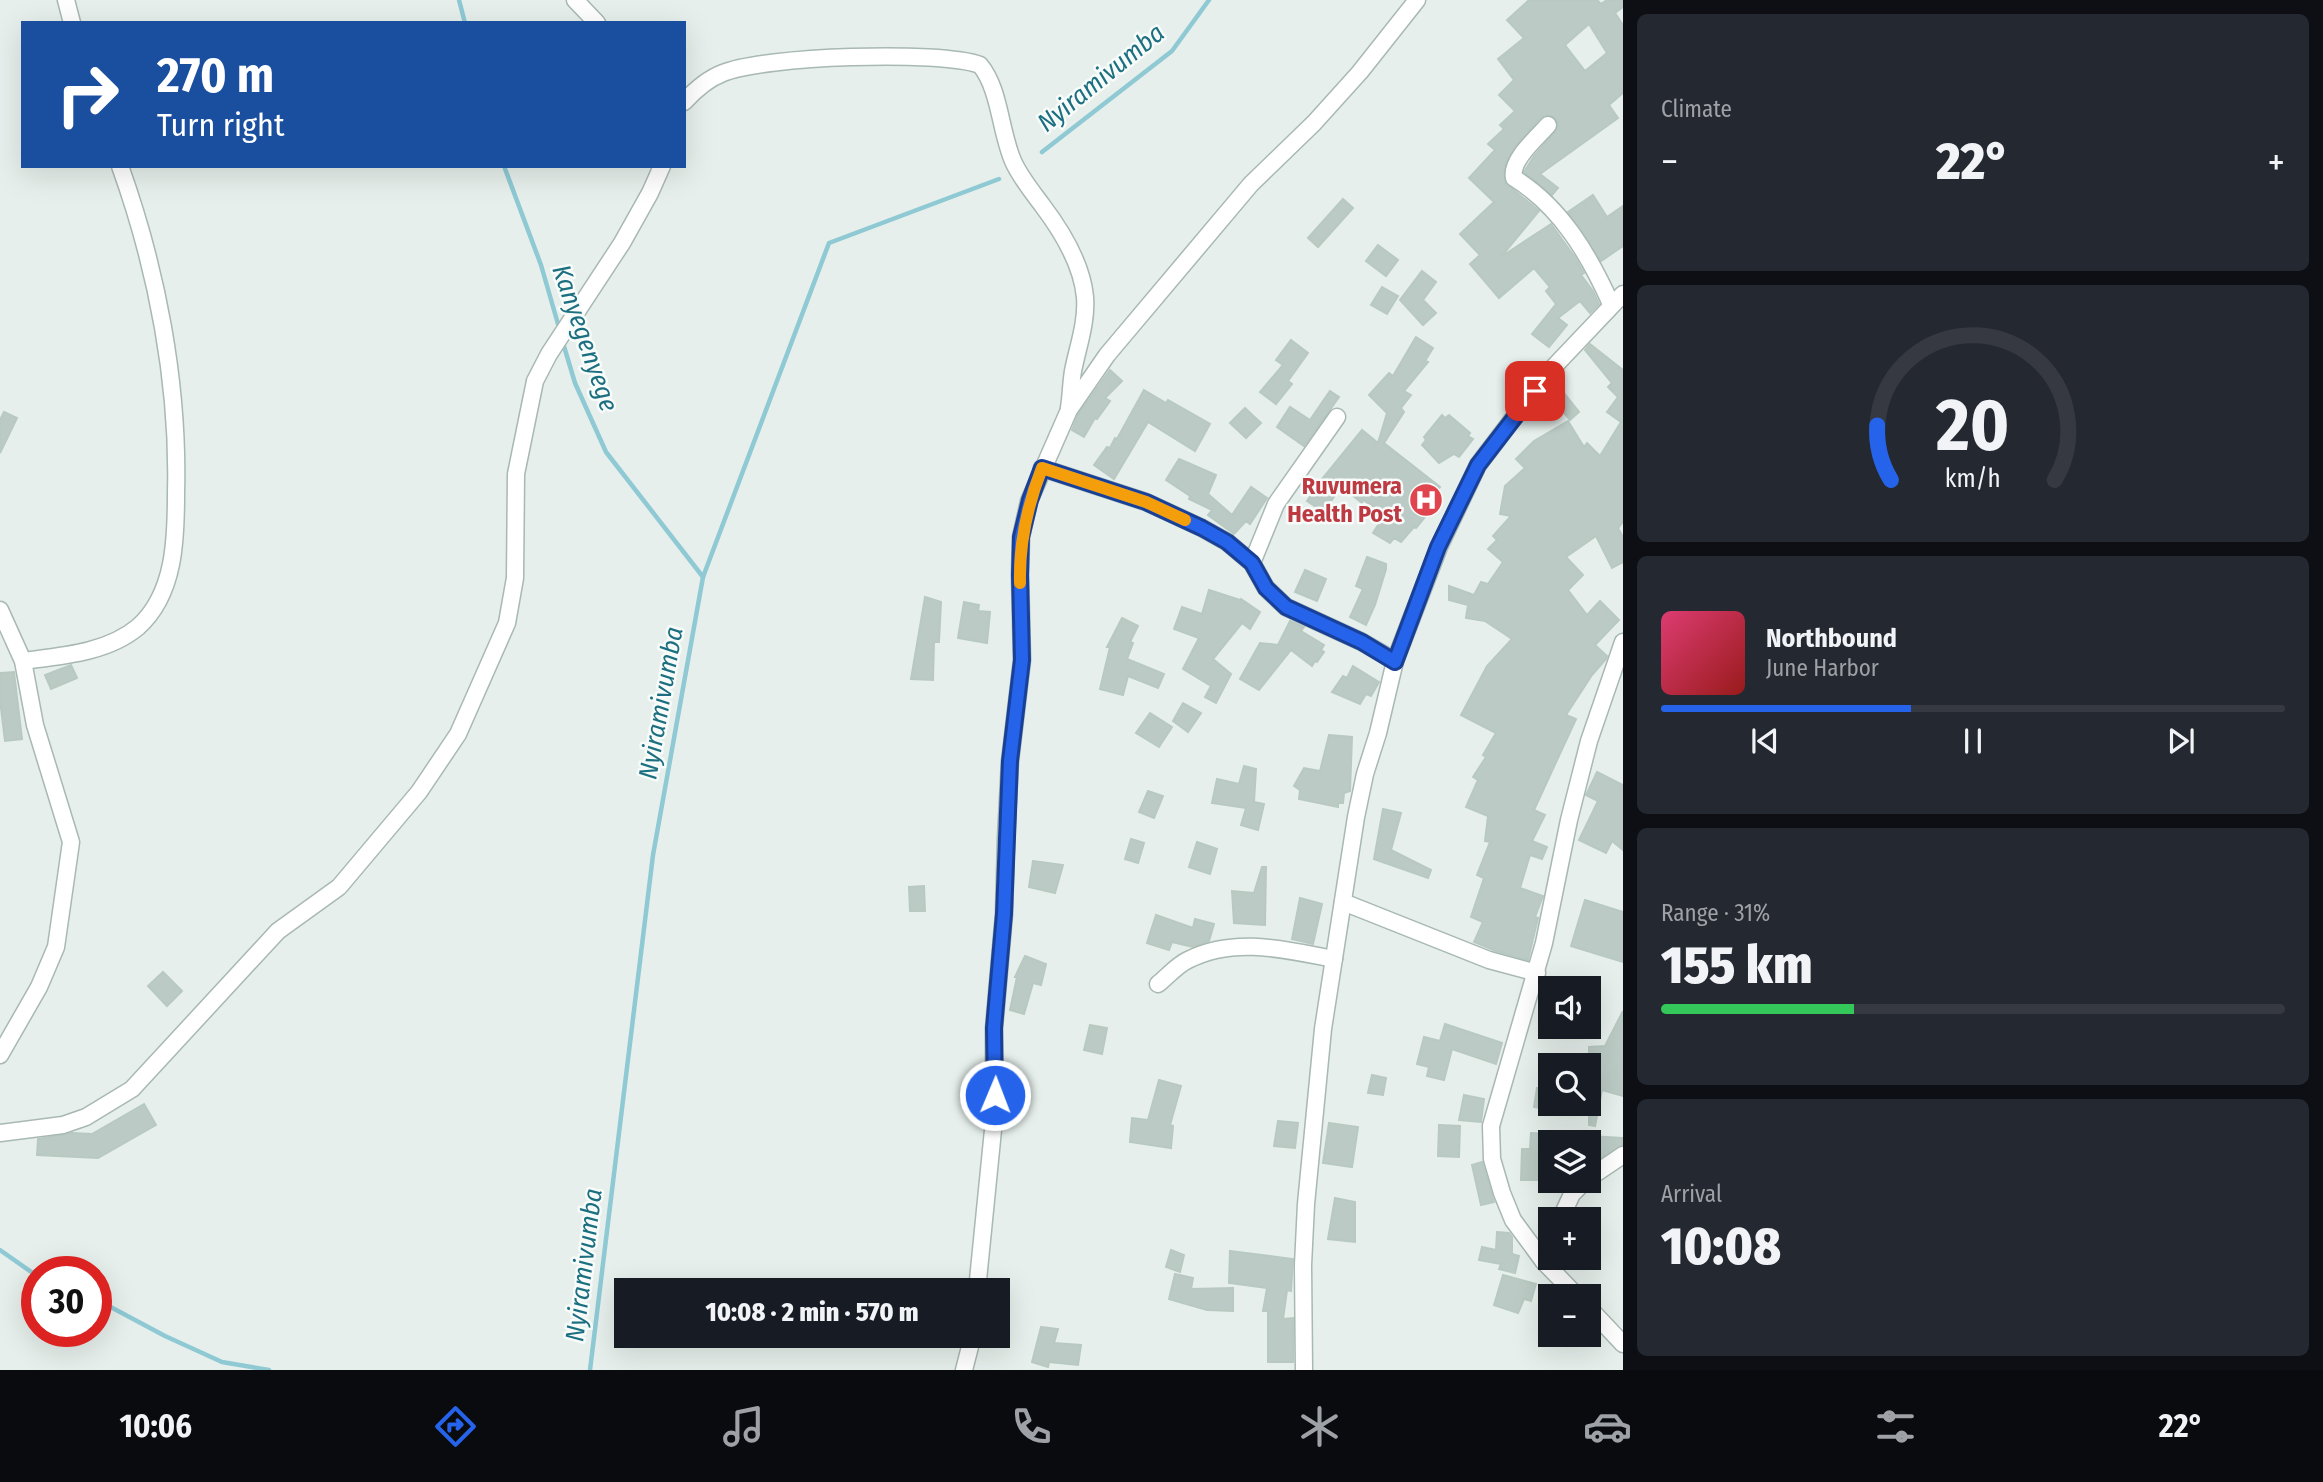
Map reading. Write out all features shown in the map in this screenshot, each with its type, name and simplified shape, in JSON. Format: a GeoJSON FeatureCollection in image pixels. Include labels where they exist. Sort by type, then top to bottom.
{"type":"FeatureCollection","features":[{"type":"Feature","properties":{"kind":"street"},"geometry":{"type":"LineString","coordinates":[[66,0],[71,21]]}},
{"type":"Feature","properties":{"kind":"street"},"geometry":{"type":"LineString","coordinates":[[575,0],[595,21]]}},
{"type":"Feature","properties":{"kind":"street"},"geometry":{"type":"LineString","coordinates":[[978,1278],[994,1120],[994,1028],[1004,914],[1006,825],[1022,660],[1021,537],[1030,500],[1069,410],[1107,355],[1251,184],[1314,123],[1360,72],[1417,0]]}},
{"type":"Feature","properties":{"kind":"street"},"geometry":{"type":"LineString","coordinates":[[686,100],[709,80],[746,66],[874,57],[952,59],[980,65],[991,82],[1013,161],[1024,182],[1060,233],[1074,258],[1082,282],[1085,297],[1084,323],[1073,373],[1069,410]]}},
{"type":"Feature","properties":{"kind":"street"},"geometry":{"type":"LineString","coordinates":[[1304,1370],[1303,1265],[1306,1204],[1323,1029],[1362,785],[1395,662],[1438,547],[1478,465],[1547,374],[1617,299],[1559,215],[1514,178],[1517,162],[1548,125]]}},
{"type":"Feature","properties":{"kind":"street"},"geometry":{"type":"LineString","coordinates":[[23,661],[72,655],[109,644],[138,626],[156,604],[171,568],[176,534],[177,447],[172,380],[146,255],[121,168]]}},
{"type":"Feature","properties":{"kind":"street"},"geometry":{"type":"LineString","coordinates":[[0,1133],[63,1125],[86,1117],[132,1089],[278,931],[339,887],[419,792],[458,734],[507,623],[515,578],[516,474],[535,380],[549,354],[622,243],[661,168]]}},
{"type":"Feature","properties":{"kind":"street"},"geometry":{"type":"LineString","coordinates":[[1252,563],[1276,504],[1337,417]]}},
{"type":"Feature","properties":{"kind":"street"},"geometry":{"type":"LineString","coordinates":[[1042,468],[1146,502],[1227,542],[1252,563],[1266,588],[1286,607],[1362,642],[1395,662]]}},
{"type":"Feature","properties":{"kind":"street"},"geometry":{"type":"LineString","coordinates":[[0,610],[23,661],[35,725],[71,842],[56,947],[39,986],[0,1055]]}},
{"type":"Feature","properties":{"kind":"street"},"geometry":{"type":"LineString","coordinates":[[1538,1254],[1513,1220],[1506,1205],[1492,1159],[1491,1126],[1536,973],[1596,716],[1623,642]]}},
{"type":"Feature","properties":{"kind":"street"},"geometry":{"type":"LineString","coordinates":[[1343,902],[1489,960],[1536,973]]}},
{"type":"Feature","properties":{"kind":"street"},"geometry":{"type":"LineString","coordinates":[[1158,984],[1187,960],[1223,948],[1254,945],[1334,959]]}},
{"type":"Feature","properties":{"kind":"street"},"geometry":{"type":"LineString","coordinates":[[1601,1170],[1623,1155]]}},
{"type":"Feature","properties":{"kind":"street"},"geometry":{"type":"LineString","coordinates":[[1552,1270],[1565,1284]]}},
{"type":"Feature","properties":{"kind":"street"},"geometry":{"type":"LineString","coordinates":[[1601,1321],[1623,1344]]}},
{"type":"Feature","properties":{"kind":"street"},"geometry":{"type":"LineString","coordinates":[[964,1370],[970,1348]]}},
{"type":"Feature","properties":{"kind":"building"},"geometry":{"type":"Polygon","coordinates":[[[1529,0],[1597,0],[1601,4],[1607,0],[1623,0],[1623,7],[1615,13],[1623,25],[1623,93],[1609,105],[1618,118],[1540,174],[1558,188],[1552,195],[1524,172],[1556,131],[1558,122],[1554,117],[1545,115],[1540,118],[1512,151],[1504,168],[1505,183],[1539,211],[1501,257],[1551,224],[1574,256],[1584,273],[1581,275],[1599,304],[1590,313],[1580,301],[1558,318],[1567,325],[1549,347],[1532,334],[1556,304],[1546,291],[1550,287],[1534,268],[1499,298],[1470,264],[1480,255],[1460,234],[1494,202],[1469,178],[1495,150],[1488,144],[1504,129],[1500,125],[1515,111],[1499,95],[1514,80],[1498,59],[1524,38],[1507,20],[1529,0]],[[1589,24],[1565,45],[1585,71],[1607,53],[1589,24]]]}},
{"type":"Feature","properties":{"kind":"building"},"geometry":{"type":"Polygon","coordinates":[[[1593,195],[1607,217],[1623,206],[1623,246],[1601,261],[1568,212],[1593,195]]]}},
{"type":"Feature","properties":{"kind":"building"},"geometry":{"type":"Polygon","coordinates":[[[1343,199],[1353,208],[1318,247],[1308,238],[1343,199]]]}},
{"type":"Feature","properties":{"kind":"building"},"geometry":{"type":"Polygon","coordinates":[[[1378,245],[1398,260],[1386,276],[1366,261],[1378,245]]]}},
{"type":"Feature","properties":{"kind":"building"},"geometry":{"type":"Polygon","coordinates":[[[1422,271],[1436,282],[1423,300],[1436,313],[1423,325],[1400,300],[1422,271]]]}},
{"type":"Feature","properties":{"kind":"building"},"geometry":{"type":"Polygon","coordinates":[[[1382,287],[1398,296],[1387,314],[1371,305],[1382,287]]]}},
{"type":"Feature","properties":{"kind":"building"},"geometry":{"type":"Polygon","coordinates":[[[1416,337],[1433,348],[1425,361],[1428,362],[1404,391],[1411,395],[1401,408],[1404,412],[1384,443],[1440,487],[1420,514],[1425,517],[1416,528],[1401,542],[1394,538],[1390,543],[1373,533],[1385,514],[1363,500],[1362,503],[1341,486],[1324,512],[1307,501],[1362,430],[1378,443],[1387,413],[1369,395],[1389,373],[1393,376],[1416,337]]]}},
{"type":"Feature","properties":{"kind":"building"},"geometry":{"type":"Polygon","coordinates":[[[1291,340],[1308,353],[1288,381],[1292,384],[1276,404],[1260,392],[1283,365],[1276,360],[1291,340]]]}},
{"type":"Feature","properties":{"kind":"building"},"geometry":{"type":"Polygon","coordinates":[[[1590,344],[1623,370],[1623,522],[1618,528],[1623,537],[1623,562],[1612,568],[1596,536],[1566,557],[1583,575],[1568,590],[1587,615],[1600,601],[1619,620],[1595,645],[1607,656],[1606,659],[1566,715],[1576,719],[1534,810],[1545,815],[1532,841],[1547,847],[1542,859],[1530,855],[1520,888],[1543,896],[1535,917],[1538,918],[1528,960],[1474,942],[1483,922],[1471,917],[1484,878],[1477,875],[1490,842],[1485,841],[1488,816],[1466,807],[1478,780],[1473,777],[1486,757],[1483,755],[1496,733],[1461,715],[1487,666],[1512,639],[1485,621],[1466,618],[1468,605],[1449,600],[1449,586],[1474,595],[1481,582],[1488,584],[1503,562],[1488,549],[1497,540],[1493,536],[1511,516],[1500,514],[1505,486],[1525,468],[1516,459],[1534,441],[1568,421],[1584,447],[1587,443],[1600,456],[1621,422],[1607,412],[1618,397],[1608,387],[1612,383],[1585,350],[1590,344]]]}},
{"type":"Feature","properties":{"kind":"building"},"geometry":{"type":"Polygon","coordinates":[[[1110,370],[1122,381],[1105,398],[1110,401],[1097,419],[1095,418],[1084,437],[1072,430],[1078,415],[1110,370]]]}},
{"type":"Feature","properties":{"kind":"building"},"geometry":{"type":"Polygon","coordinates":[[[1144,390],[1166,403],[1168,400],[1210,424],[1195,451],[1148,422],[1114,479],[1094,465],[1107,447],[1110,448],[1115,438],[1117,439],[1144,390]]]}},
{"type":"Feature","properties":{"kind":"building"},"geometry":{"type":"Polygon","coordinates":[[[1330,391],[1339,397],[1304,446],[1277,427],[1290,407],[1310,420],[1330,391]]]}},
{"type":"Feature","properties":{"kind":"building"},"geometry":{"type":"Polygon","coordinates":[[[1564,393],[1579,412],[1570,420],[1554,401],[1564,393]]]}},
{"type":"Feature","properties":{"kind":"building"},"geometry":{"type":"Polygon","coordinates":[[[1245,408],[1261,423],[1246,438],[1230,423],[1245,408]]]}},
{"type":"Feature","properties":{"kind":"building"},"geometry":{"type":"Polygon","coordinates":[[[4,412],[17,418],[0,453],[0,420],[4,412]]]}},
{"type":"Feature","properties":{"kind":"building"},"geometry":{"type":"Polygon","coordinates":[[[1442,415],[1445,418],[1449,415],[1470,433],[1468,436],[1473,439],[1459,457],[1454,454],[1439,463],[1422,445],[1426,440],[1424,437],[1442,415]]]}},
{"type":"Feature","properties":{"kind":"building"},"geometry":{"type":"Polygon","coordinates":[[[1179,459],[1216,475],[1208,494],[1232,515],[1251,487],[1267,498],[1250,524],[1246,521],[1234,534],[1208,515],[1212,510],[1189,499],[1190,496],[1166,480],[1179,459]]]}},
{"type":"Feature","properties":{"kind":"building"},"geometry":{"type":"Polygon","coordinates":[[[1367,557],[1386,564],[1386,569],[1366,625],[1350,617],[1363,589],[1356,586],[1367,557]]]}},
{"type":"Feature","properties":{"kind":"building"},"geometry":{"type":"Polygon","coordinates":[[[1305,570],[1326,579],[1317,601],[1295,592],[1305,570]]]}},
{"type":"Feature","properties":{"kind":"building"},"geometry":{"type":"Polygon","coordinates":[[[1209,590],[1241,599],[1260,612],[1250,629],[1242,623],[1213,659],[1231,674],[1216,703],[1205,697],[1211,686],[1183,669],[1199,638],[1174,629],[1182,607],[1202,614],[1209,590]]]}},
{"type":"Feature","properties":{"kind":"building"},"geometry":{"type":"Polygon","coordinates":[[[925,597],[941,602],[939,642],[934,642],[933,680],[911,679],[925,597]]]}},
{"type":"Feature","properties":{"kind":"building"},"geometry":{"type":"Polygon","coordinates":[[[964,602],[979,605],[978,611],[990,612],[987,643],[958,638],[964,602]]]}},
{"type":"Feature","properties":{"kind":"building"},"geometry":{"type":"Polygon","coordinates":[[[1122,618],[1138,626],[1130,642],[1133,643],[1127,659],[1164,674],[1158,688],[1128,676],[1123,695],[1100,689],[1110,647],[1107,647],[1122,618]]]}},
{"type":"Feature","properties":{"kind":"building"},"geometry":{"type":"Polygon","coordinates":[[[1290,621],[1304,627],[1301,631],[1324,645],[1321,650],[1324,652],[1317,662],[1312,666],[1291,650],[1259,690],[1240,679],[1260,643],[1278,645],[1290,621]]]}},
{"type":"Feature","properties":{"kind":"building"},"geometry":{"type":"Polygon","coordinates":[[[71,665],[77,678],[51,689],[45,675],[71,665]]]}},
{"type":"Feature","properties":{"kind":"building"},"geometry":{"type":"Polygon","coordinates":[[[1353,666],[1379,682],[1371,696],[1366,694],[1360,704],[1332,692],[1343,676],[1347,678],[1353,666]]]}},
{"type":"Feature","properties":{"kind":"building"},"geometry":{"type":"Polygon","coordinates":[[[14,672],[22,739],[5,741],[0,673],[14,672]]]}},
{"type":"Feature","properties":{"kind":"building"},"geometry":{"type":"Polygon","coordinates":[[[1183,703],[1201,713],[1188,732],[1173,721],[1183,703]]]}},
{"type":"Feature","properties":{"kind":"building"},"geometry":{"type":"Polygon","coordinates":[[[1150,713],[1172,727],[1159,747],[1136,733],[1150,713]]]}},
{"type":"Feature","properties":{"kind":"building"},"geometry":{"type":"Polygon","coordinates":[[[1329,735],[1352,737],[1350,791],[1344,793],[1343,803],[1338,803],[1338,807],[1299,799],[1300,790],[1294,786],[1304,768],[1320,771],[1329,735]]]}},
{"type":"Feature","properties":{"kind":"building"},"geometry":{"type":"Polygon","coordinates":[[[1244,766],[1256,769],[1254,802],[1264,804],[1258,830],[1241,825],[1246,808],[1212,803],[1217,779],[1239,784],[1244,766]]]}},
{"type":"Feature","properties":{"kind":"building"},"geometry":{"type":"Polygon","coordinates":[[[1597,772],[1623,785],[1623,850],[1612,841],[1606,853],[1579,840],[1598,801],[1586,795],[1597,772]]]}},
{"type":"Feature","properties":{"kind":"building"},"geometry":{"type":"Polygon","coordinates":[[[1148,791],[1163,796],[1154,818],[1139,812],[1148,791]]]}},
{"type":"Feature","properties":{"kind":"building"},"geometry":{"type":"Polygon","coordinates":[[[1383,809],[1401,813],[1391,850],[1431,870],[1428,878],[1374,859],[1383,809]]]}},
{"type":"Feature","properties":{"kind":"building"},"geometry":{"type":"Polygon","coordinates":[[[1131,839],[1144,843],[1138,863],[1125,859],[1131,839]]]}},
{"type":"Feature","properties":{"kind":"building"},"geometry":{"type":"Polygon","coordinates":[[[1197,842],[1217,849],[1210,874],[1189,867],[1197,842]]]}},
{"type":"Feature","properties":{"kind":"building"},"geometry":{"type":"Polygon","coordinates":[[[1033,861],[1063,865],[1055,893],[1029,887],[1033,861]]]}},
{"type":"Feature","properties":{"kind":"building"},"geometry":{"type":"Polygon","coordinates":[[[1262,867],[1266,867],[1265,925],[1234,923],[1232,891],[1254,893],[1262,867]]]}},
{"type":"Feature","properties":{"kind":"building"},"geometry":{"type":"Polygon","coordinates":[[[924,886],[925,911],[910,911],[909,887],[924,886]]]}},
{"type":"Feature","properties":{"kind":"building"},"geometry":{"type":"Polygon","coordinates":[[[1300,898],[1322,904],[1313,944],[1292,939],[1300,898]]]}},
{"type":"Feature","properties":{"kind":"building"},"geometry":{"type":"Polygon","coordinates":[[[1585,900],[1623,912],[1623,962],[1571,946],[1585,900]]]}},
{"type":"Feature","properties":{"kind":"building"},"geometry":{"type":"Polygon","coordinates":[[[1156,915],[1193,928],[1195,919],[1214,924],[1209,941],[1193,947],[1172,942],[1169,950],[1147,943],[1156,915]]]}},
{"type":"Feature","properties":{"kind":"building"},"geometry":{"type":"Polygon","coordinates":[[[1025,956],[1046,964],[1041,985],[1033,983],[1024,1014],[1010,1010],[1015,977],[1025,956]]]}},
{"type":"Feature","properties":{"kind":"building"},"geometry":{"type":"Polygon","coordinates":[[[163,972],[182,991],[167,1006],[148,986],[163,972]]]}},
{"type":"Feature","properties":{"kind":"building"},"geometry":{"type":"Polygon","coordinates":[[[1623,1011],[1623,1096],[1602,1090],[1601,1095],[1601,1053],[1589,1053],[1589,1047],[1605,1046],[1623,1011]]]}},
{"type":"Feature","properties":{"kind":"building"},"geometry":{"type":"Polygon","coordinates":[[[1445,1024],[1502,1043],[1496,1064],[1452,1049],[1444,1080],[1427,1076],[1429,1067],[1417,1064],[1424,1037],[1440,1041],[1445,1024]]]}},
{"type":"Feature","properties":{"kind":"building"},"geometry":{"type":"Polygon","coordinates":[[[1090,1025],[1107,1028],[1102,1054],[1084,1050],[1090,1025]]]}},
{"type":"Feature","properties":{"kind":"building"},"geometry":{"type":"Polygon","coordinates":[[[1372,1075],[1386,1078],[1383,1095],[1368,1093],[1372,1075]]]}},
{"type":"Feature","properties":{"kind":"building"},"geometry":{"type":"Polygon","coordinates":[[[1159,1080],[1181,1086],[1170,1125],[1173,1126],[1171,1148],[1130,1142],[1132,1118],[1148,1120],[1159,1080]]]}},
{"type":"Feature","properties":{"kind":"building"},"geometry":{"type":"Polygon","coordinates":[[[1537,1088],[1538,1088],[1538,1108],[1534,1107],[1537,1088]]]}},
{"type":"Feature","properties":{"kind":"building"},"geometry":{"type":"Polygon","coordinates":[[[1464,1095],[1484,1099],[1481,1122],[1459,1120],[1464,1095]]]}},
{"type":"Feature","properties":{"kind":"building"},"geometry":{"type":"Polygon","coordinates":[[[144,1104],[156,1125],[98,1158],[37,1155],[38,1139],[72,1133],[92,1134],[144,1104]]]}},
{"type":"Feature","properties":{"kind":"building"},"geometry":{"type":"Polygon","coordinates":[[[1589,1116],[1597,1116],[1595,1126],[1589,1125],[1589,1116]]]}},
{"type":"Feature","properties":{"kind":"building"},"geometry":{"type":"Polygon","coordinates":[[[1278,1121],[1298,1123],[1295,1148],[1274,1146],[1278,1121]]]}},
{"type":"Feature","properties":{"kind":"building"},"geometry":{"type":"Polygon","coordinates":[[[1329,1123],[1358,1127],[1352,1167],[1323,1163],[1329,1123]]]}},
{"type":"Feature","properties":{"kind":"building"},"geometry":{"type":"Polygon","coordinates":[[[1439,1125],[1460,1126],[1459,1157],[1438,1156],[1439,1125]]]}},
{"type":"Feature","properties":{"kind":"building"},"geometry":{"type":"Polygon","coordinates":[[[1531,1133],[1538,1133],[1538,1180],[1521,1180],[1522,1149],[1530,1149],[1531,1133]]]}},
{"type":"Feature","properties":{"kind":"building"},"geometry":{"type":"Polygon","coordinates":[[[1601,1137],[1623,1138],[1623,1145],[1601,1158],[1601,1137]]]}},
{"type":"Feature","properties":{"kind":"building"},"geometry":{"type":"Polygon","coordinates":[[[1482,1162],[1494,1202],[1481,1205],[1472,1165],[1482,1162]]]}},
{"type":"Feature","properties":{"kind":"building"},"geometry":{"type":"Polygon","coordinates":[[[1335,1198],[1355,1202],[1355,1242],[1328,1239],[1335,1198]]]}},
{"type":"Feature","properties":{"kind":"building"},"geometry":{"type":"Polygon","coordinates":[[[1497,1232],[1509,1233],[1512,1237],[1512,1254],[1519,1256],[1515,1273],[1499,1269],[1501,1264],[1479,1260],[1482,1247],[1496,1250],[1497,1232]]]}},
{"type":"Feature","properties":{"kind":"building"},"geometry":{"type":"Polygon","coordinates":[[[1171,1250],[1184,1255],[1180,1272],[1166,1267],[1171,1250]]]}},
{"type":"Feature","properties":{"kind":"building"},"geometry":{"type":"Polygon","coordinates":[[[1230,1251],[1293,1259],[1291,1291],[1287,1290],[1283,1319],[1293,1318],[1293,1362],[1268,1362],[1268,1311],[1263,1311],[1267,1288],[1229,1283],[1230,1251]]]}},
{"type":"Feature","properties":{"kind":"building"},"geometry":{"type":"Polygon","coordinates":[[[1175,1274],[1193,1278],[1191,1289],[1233,1288],[1233,1311],[1207,1310],[1169,1299],[1175,1274]]]}},
{"type":"Feature","properties":{"kind":"building"},"geometry":{"type":"Polygon","coordinates":[[[1503,1275],[1536,1284],[1531,1301],[1524,1299],[1518,1313],[1494,1305],[1503,1275]]]}},
{"type":"Feature","properties":{"kind":"building"},"geometry":{"type":"Polygon","coordinates":[[[1041,1327],[1058,1329],[1054,1343],[1081,1345],[1078,1365],[1049,1362],[1048,1367],[1032,1362],[1041,1327]]]}},
{"type":"Feature","properties":{"kind":"waterway","name":"Kanyegenyege"},"geometry":{"type":"LineString","coordinates":[[459,0],[464,21]]}},
{"type":"Feature","properties":{"kind":"waterway","name":"Nyiramivumba"},"geometry":{"type":"LineString","coordinates":[[1042,152],[1172,51],[1209,0]]}},
{"type":"Feature","properties":{"kind":"waterway","name":"Kanyegenyege"},"geometry":{"type":"LineString","coordinates":[[505,168],[541,265],[560,331]]}},
{"type":"Feature","properties":{"kind":"waterway","name":"Nyiramivumba"},"geometry":{"type":"LineString","coordinates":[[590,1370],[653,855],[703,577],[829,243],[999,179]]}},
{"type":"Feature","properties":{"kind":"waterway","name":"Kanyegenyege"},"geometry":{"type":"LineString","coordinates":[[563,343],[575,383],[606,452],[703,577]]}},
{"type":"Feature","properties":{"kind":"waterway"},"geometry":{"type":"LineString","coordinates":[[0,1250],[21,1265]]}},
{"type":"Feature","properties":{"kind":"waterway"},"geometry":{"type":"LineString","coordinates":[[112,1308],[222,1362],[269,1370]]}},
{"type":"Feature","properties":{"kind":"slow traffic"},"geometry":{"type":"LineString","coordinates":[[1020,583],[1021,537],[1030,500],[1042,468],[1102,486],[1185,520]]}},
{"type":"Feature","properties":{"kind":"place","name":"Ruvumera Health Post"},"geometry":{"type":"Point","coordinates":[1426,500]}},
{"type":"Feature","properties":{"kind":"route"},"geometry":{"type":"LineString","coordinates":[[995,1095],[994,1028],[1004,914],[1010,761],[1022,660],[1021,537],[1030,500],[1042,468],[1146,502],[1202,528],[1227,542],[1252,563],[1266,588],[1286,607],[1362,642],[1395,662],[1438,547],[1478,465],[1535,391]]}}]}
